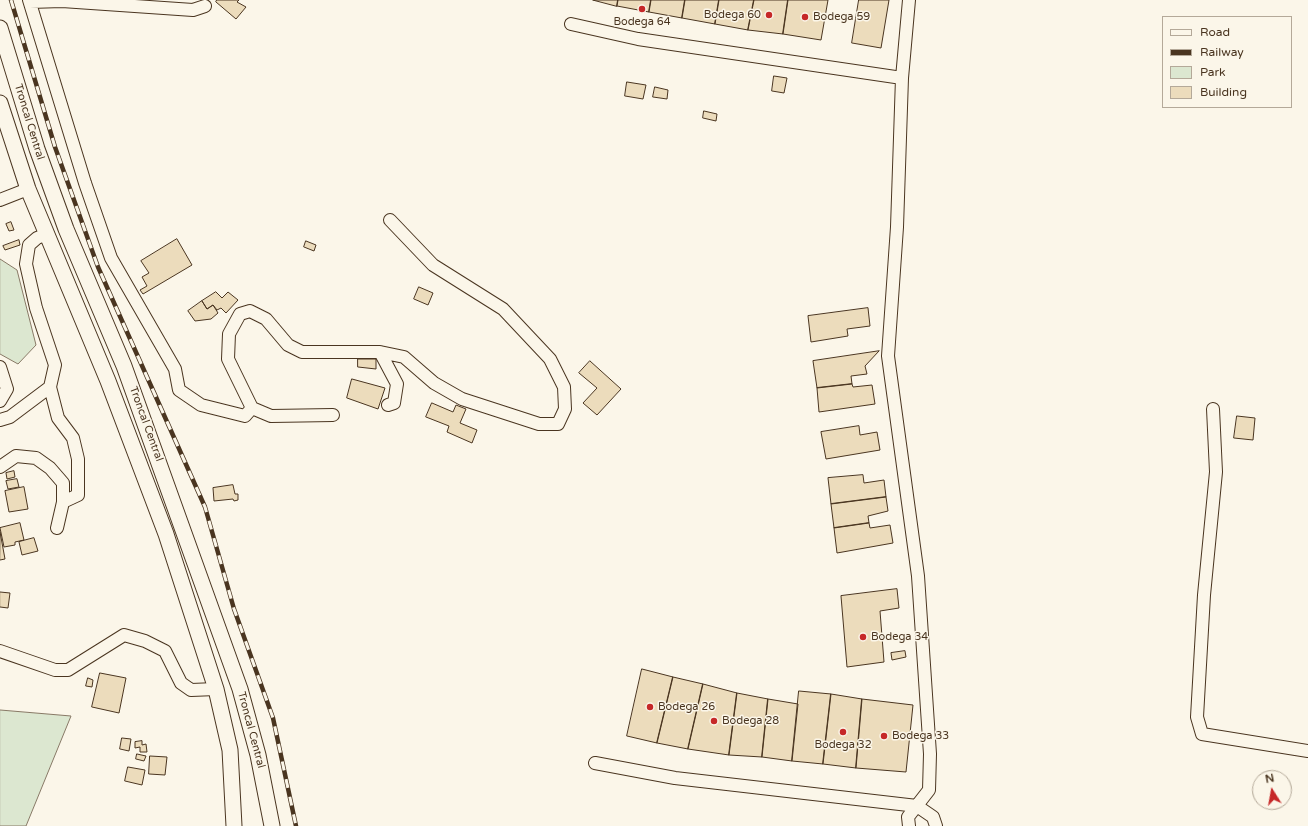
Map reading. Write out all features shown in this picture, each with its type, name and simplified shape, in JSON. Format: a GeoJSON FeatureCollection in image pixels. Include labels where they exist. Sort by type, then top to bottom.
{"type":"FeatureCollection","features":[{"type":"Feature","properties":{"kind":"main road","name":"Troncal Central"},"geometry":{"type":"LineString","coordinates":[[0,28],[42,164],[69,236],[124,366],[240,689],[258,755],[272,826]]}},
{"type":"Feature","properties":{"kind":"main road","name":"Troncal Central"},"geometry":{"type":"LineString","coordinates":[[0,103],[28,189],[108,381],[166,534],[216,689],[230,750],[234,826]]}},
{"type":"Feature","properties":{"kind":"street"},"geometry":{"type":"LineString","coordinates":[[909,0],[902,78],[897,227],[888,356],[918,576],[930,746],[929,790],[908,817],[909,826]]}},
{"type":"Feature","properties":{"kind":"street"},"geometry":{"type":"LineString","coordinates":[[205,6],[193,10],[62,1],[29,1],[85,183],[111,258],[175,369],[179,390],[201,405],[245,416],[252,408]]}},
{"type":"Feature","properties":{"kind":"street"},"geometry":{"type":"LineString","coordinates":[[571,24],[638,39],[902,78]]}},
{"type":"Feature","properties":{"kind":"street"},"geometry":{"type":"LineString","coordinates":[[0,200],[28,189]]}},
{"type":"Feature","properties":{"kind":"street"},"geometry":{"type":"LineString","coordinates":[[333,415],[271,416],[252,408],[228,359],[229,334],[240,314],[250,311],[266,319],[288,345],[302,352],[380,352],[404,357],[434,383],[462,399],[539,424],[558,424],[565,409],[564,387],[550,359],[503,309],[433,265],[390,220]]}},
{"type":"Feature","properties":{"kind":"street"},"geometry":{"type":"LineString","coordinates":[[47,234],[37,238],[29,245],[26,264],[36,308],[55,365],[50,387],[58,418],[73,438],[78,459],[78,495],[63,502]]}},
{"type":"Feature","properties":{"kind":"street"},"geometry":{"type":"LineString","coordinates":[[380,352],[397,384],[394,403],[388,405]]}},
{"type":"Feature","properties":{"kind":"street"},"geometry":{"type":"LineString","coordinates":[[0,367],[7,389],[0,401]]}},
{"type":"Feature","properties":{"kind":"street"},"geometry":{"type":"LineString","coordinates":[[0,420],[10,417],[50,387]]}},
{"type":"Feature","properties":{"kind":"street"},"geometry":{"type":"LineString","coordinates":[[1213,409],[1216,472],[1204,595],[1197,717],[1202,734],[1308,750]]}},
{"type":"Feature","properties":{"kind":"street"},"geometry":{"type":"LineString","coordinates":[[0,467],[16,456],[36,458],[50,468],[63,483],[63,502],[57,528]]}},
{"type":"Feature","properties":{"kind":"street"},"geometry":{"type":"LineString","coordinates":[[0,651],[55,670],[68,670],[124,635],[145,641],[165,651],[181,683],[191,690],[216,689]]}},
{"type":"Feature","properties":{"kind":"street"},"geometry":{"type":"LineString","coordinates":[[595,762],[675,778],[917,806],[933,817],[936,826]]}},
{"type":"Feature","properties":{"kind":"green space"},"geometry":{"type":"Polygon","coordinates":[[[0,259],[17,270],[36,345],[18,364],[0,354],[0,259]]]}},
{"type":"Feature","properties":{"kind":"green space"},"geometry":{"type":"Polygon","coordinates":[[[0,710],[71,716],[26,826],[0,826],[0,710]]]}},
{"type":"Feature","properties":{"kind":"building"},"geometry":{"type":"Polygon","coordinates":[[[217,0],[239,0],[237,2],[246,7],[236,19],[216,2],[217,0]]]}},
{"type":"Feature","properties":{"kind":"building"},"geometry":{"type":"Polygon","coordinates":[[[593,0],[618,0],[617,6],[593,0]]]}},
{"type":"Feature","properties":{"kind":"building","name":"Bodega 64"},"geometry":{"type":"Polygon","coordinates":[[[618,0],[651,0],[649,12],[617,6],[618,0]]]}},
{"type":"Feature","properties":{"kind":"building"},"geometry":{"type":"Polygon","coordinates":[[[651,0],[685,0],[682,18],[649,12],[651,0]]]}},
{"type":"Feature","properties":{"kind":"building"},"geometry":{"type":"Polygon","coordinates":[[[685,0],[719,0],[715,24],[682,18],[685,0]]]}},
{"type":"Feature","properties":{"kind":"building"},"geometry":{"type":"Polygon","coordinates":[[[719,0],[754,0],[748,30],[715,24],[719,0]]]}},
{"type":"Feature","properties":{"kind":"building","name":"Bodega 60"},"geometry":{"type":"Polygon","coordinates":[[[754,0],[788,0],[783,34],[748,30],[754,0]]]}},
{"type":"Feature","properties":{"kind":"building","name":"Bodega 59"},"geometry":{"type":"Polygon","coordinates":[[[788,0],[828,0],[821,40],[783,34],[788,0]]]}},
{"type":"Feature","properties":{"kind":"building"},"geometry":{"type":"Polygon","coordinates":[[[859,0],[889,0],[881,48],[852,43],[859,0]]]}},
{"type":"Feature","properties":{"kind":"building"},"geometry":{"type":"Polygon","coordinates":[[[774,76],[787,78],[784,93],[772,91],[774,76]]]}},
{"type":"Feature","properties":{"kind":"building"},"geometry":{"type":"Polygon","coordinates":[[[627,82],[646,85],[643,99],[625,96],[627,82]]]}},
{"type":"Feature","properties":{"kind":"building"},"geometry":{"type":"Polygon","coordinates":[[[655,87],[668,90],[667,99],[653,97],[655,87]]]}},
{"type":"Feature","properties":{"kind":"building"},"geometry":{"type":"Polygon","coordinates":[[[704,111],[717,114],[716,121],[703,118],[704,111]]]}},
{"type":"Feature","properties":{"kind":"building"},"geometry":{"type":"Polygon","coordinates":[[[11,222],[14,230],[9,231],[6,224],[11,222]]]}},
{"type":"Feature","properties":{"kind":"building"},"geometry":{"type":"Polygon","coordinates":[[[177,239],[192,265],[143,294],[140,290],[147,286],[142,277],[149,273],[141,261],[177,239]]]}},
{"type":"Feature","properties":{"kind":"building"},"geometry":{"type":"Polygon","coordinates":[[[19,240],[20,245],[5,250],[3,246],[19,240]]]}},
{"type":"Feature","properties":{"kind":"building"},"geometry":{"type":"Polygon","coordinates":[[[306,241],[316,245],[314,251],[304,247],[306,241]]]}},
{"type":"Feature","properties":{"kind":"building"},"geometry":{"type":"Polygon","coordinates":[[[419,287],[433,293],[428,305],[414,299],[419,287]]]}},
{"type":"Feature","properties":{"kind":"building"},"geometry":{"type":"Polygon","coordinates":[[[216,292],[222,298],[228,292],[238,300],[226,313],[221,308],[217,310],[213,305],[207,309],[202,301],[216,292]]]}},
{"type":"Feature","properties":{"kind":"building"},"geometry":{"type":"Polygon","coordinates":[[[202,301],[207,309],[213,305],[218,313],[211,319],[195,321],[188,311],[202,301]]]}},
{"type":"Feature","properties":{"kind":"building"},"geometry":{"type":"Polygon","coordinates":[[[868,308],[870,326],[847,329],[848,336],[811,342],[808,316],[868,308]]]}},
{"type":"Feature","properties":{"kind":"building"},"geometry":{"type":"Polygon","coordinates":[[[879,351],[865,366],[867,374],[851,376],[852,384],[817,388],[813,361],[879,351]]]}},
{"type":"Feature","properties":{"kind":"building"},"geometry":{"type":"Polygon","coordinates":[[[358,359],[376,359],[376,369],[358,367],[358,359]]]}},
{"type":"Feature","properties":{"kind":"building"},"geometry":{"type":"Polygon","coordinates":[[[590,361],[621,389],[597,415],[583,403],[597,388],[579,373],[590,361]]]}},
{"type":"Feature","properties":{"kind":"building"},"geometry":{"type":"Polygon","coordinates":[[[352,379],[385,388],[378,409],[347,398],[352,379]]]}},
{"type":"Feature","properties":{"kind":"building"},"geometry":{"type":"Polygon","coordinates":[[[852,384],[853,387],[872,385],[875,404],[819,412],[817,388],[852,384]]]}},
{"type":"Feature","properties":{"kind":"building"},"geometry":{"type":"Polygon","coordinates":[[[432,403],[453,412],[456,405],[466,409],[460,423],[477,430],[472,443],[447,432],[449,426],[426,417],[432,403]]]}},
{"type":"Feature","properties":{"kind":"building"},"geometry":{"type":"Polygon","coordinates":[[[1237,416],[1255,418],[1253,440],[1234,438],[1237,416]]]}},
{"type":"Feature","properties":{"kind":"building"},"geometry":{"type":"Polygon","coordinates":[[[859,426],[860,435],[877,432],[880,450],[826,459],[821,432],[859,426]]]}},
{"type":"Feature","properties":{"kind":"building"},"geometry":{"type":"Polygon","coordinates":[[[14,471],[15,477],[7,479],[6,473],[14,471]]]}},
{"type":"Feature","properties":{"kind":"building"},"geometry":{"type":"Polygon","coordinates":[[[863,475],[864,483],[884,480],[886,497],[831,504],[828,478],[863,475]]]}},
{"type":"Feature","properties":{"kind":"building"},"geometry":{"type":"Polygon","coordinates":[[[17,479],[19,487],[8,489],[6,481],[17,479]]]}},
{"type":"Feature","properties":{"kind":"building"},"geometry":{"type":"Polygon","coordinates":[[[233,485],[235,494],[238,494],[238,500],[234,501],[233,499],[214,501],[213,488],[233,485]]]}},
{"type":"Feature","properties":{"kind":"building"},"geometry":{"type":"Polygon","coordinates":[[[24,487],[28,509],[9,512],[5,491],[24,487]]]}},
{"type":"Feature","properties":{"kind":"building"},"geometry":{"type":"Polygon","coordinates":[[[886,497],[888,511],[868,516],[869,523],[834,528],[831,504],[886,497]]]}},
{"type":"Feature","properties":{"kind":"building"},"geometry":{"type":"Polygon","coordinates":[[[20,523],[24,540],[15,542],[15,545],[4,547],[0,528],[20,523]]]}},
{"type":"Feature","properties":{"kind":"building"},"geometry":{"type":"Polygon","coordinates":[[[869,523],[870,528],[890,525],[893,543],[837,553],[834,528],[869,523]]]}},
{"type":"Feature","properties":{"kind":"building"},"geometry":{"type":"Polygon","coordinates":[[[0,532],[5,559],[0,560],[0,532]]]}},
{"type":"Feature","properties":{"kind":"building"},"geometry":{"type":"Polygon","coordinates":[[[34,538],[38,551],[22,555],[19,542],[34,538]]]}},
{"type":"Feature","properties":{"kind":"building","name":"Bodega 34"},"geometry":{"type":"Polygon","coordinates":[[[897,589],[899,608],[880,611],[884,662],[847,667],[841,596],[897,589]]]}},
{"type":"Feature","properties":{"kind":"building"},"geometry":{"type":"Polygon","coordinates":[[[0,592],[10,593],[8,608],[0,607],[0,592]]]}},
{"type":"Feature","properties":{"kind":"building"},"geometry":{"type":"Polygon","coordinates":[[[905,651],[906,657],[892,660],[891,653],[905,651]]]}},
{"type":"Feature","properties":{"kind":"building","name":"Bodega 26"},"geometry":{"type":"Polygon","coordinates":[[[642,669],[673,677],[657,743],[627,736],[642,669]]]}},
{"type":"Feature","properties":{"kind":"building"},"geometry":{"type":"Polygon","coordinates":[[[100,673],[126,678],[119,713],[92,707],[100,673]]]}},
{"type":"Feature","properties":{"kind":"building"},"geometry":{"type":"Polygon","coordinates":[[[673,677],[703,684],[688,749],[657,743],[673,677]]]}},
{"type":"Feature","properties":{"kind":"building"},"geometry":{"type":"Polygon","coordinates":[[[88,678],[93,680],[92,687],[86,686],[88,678]]]}},
{"type":"Feature","properties":{"kind":"building","name":"Bodega 28"},"geometry":{"type":"Polygon","coordinates":[[[703,684],[737,693],[729,755],[688,749],[703,684]]]}},
{"type":"Feature","properties":{"kind":"building"},"geometry":{"type":"Polygon","coordinates":[[[799,691],[831,694],[823,764],[792,761],[799,691]]]}},
{"type":"Feature","properties":{"kind":"building"},"geometry":{"type":"Polygon","coordinates":[[[737,693],[768,699],[762,757],[729,755],[737,693]]]}},
{"type":"Feature","properties":{"kind":"building","name":"Bodega 32"},"geometry":{"type":"Polygon","coordinates":[[[831,694],[862,699],[856,768],[823,764],[831,694]]]}},
{"type":"Feature","properties":{"kind":"building"},"geometry":{"type":"Polygon","coordinates":[[[768,699],[798,704],[792,761],[762,757],[768,699]]]}},
{"type":"Feature","properties":{"kind":"building","name":"Bodega 33"},"geometry":{"type":"Polygon","coordinates":[[[862,699],[913,705],[906,772],[856,768],[862,699]]]}},
{"type":"Feature","properties":{"kind":"building"},"geometry":{"type":"Polygon","coordinates":[[[122,738],[131,739],[129,751],[120,749],[122,738]]]}},
{"type":"Feature","properties":{"kind":"building"},"geometry":{"type":"Polygon","coordinates":[[[142,741],[142,745],[146,744],[147,752],[140,752],[140,747],[135,748],[135,742],[142,741]]]}},
{"type":"Feature","properties":{"kind":"building"},"geometry":{"type":"Polygon","coordinates":[[[137,754],[146,756],[144,761],[136,759],[137,754]]]}},
{"type":"Feature","properties":{"kind":"building"},"geometry":{"type":"Polygon","coordinates":[[[150,756],[167,757],[165,775],[149,774],[150,756]]]}},
{"type":"Feature","properties":{"kind":"building"},"geometry":{"type":"Polygon","coordinates":[[[128,767],[145,770],[142,785],[125,781],[128,767]]]}},
{"type":"Feature","properties":{"kind":"railway"},"geometry":{"type":"LineString","coordinates":[[11,0],[55,147],[98,267],[205,507],[234,609],[273,718],[296,826]]}},
{"type":"Feature","properties":{"kind":"place","name":"Bodega 64"},"geometry":{"type":"Point","coordinates":[642,9]}},
{"type":"Feature","properties":{"kind":"place","name":"Bodega 60"},"geometry":{"type":"Point","coordinates":[769,15]}},
{"type":"Feature","properties":{"kind":"place","name":"Bodega 59"},"geometry":{"type":"Point","coordinates":[805,17]}},
{"type":"Feature","properties":{"kind":"place","name":"Bodega 34"},"geometry":{"type":"Point","coordinates":[863,637]}},
{"type":"Feature","properties":{"kind":"place","name":"Bodega 26"},"geometry":{"type":"Point","coordinates":[650,707]}},
{"type":"Feature","properties":{"kind":"place","name":"Bodega 28"},"geometry":{"type":"Point","coordinates":[714,721]}},
{"type":"Feature","properties":{"kind":"place","name":"Bodega 32"},"geometry":{"type":"Point","coordinates":[843,732]}},
{"type":"Feature","properties":{"kind":"place","name":"Bodega 33"},"geometry":{"type":"Point","coordinates":[884,736]}}]}
